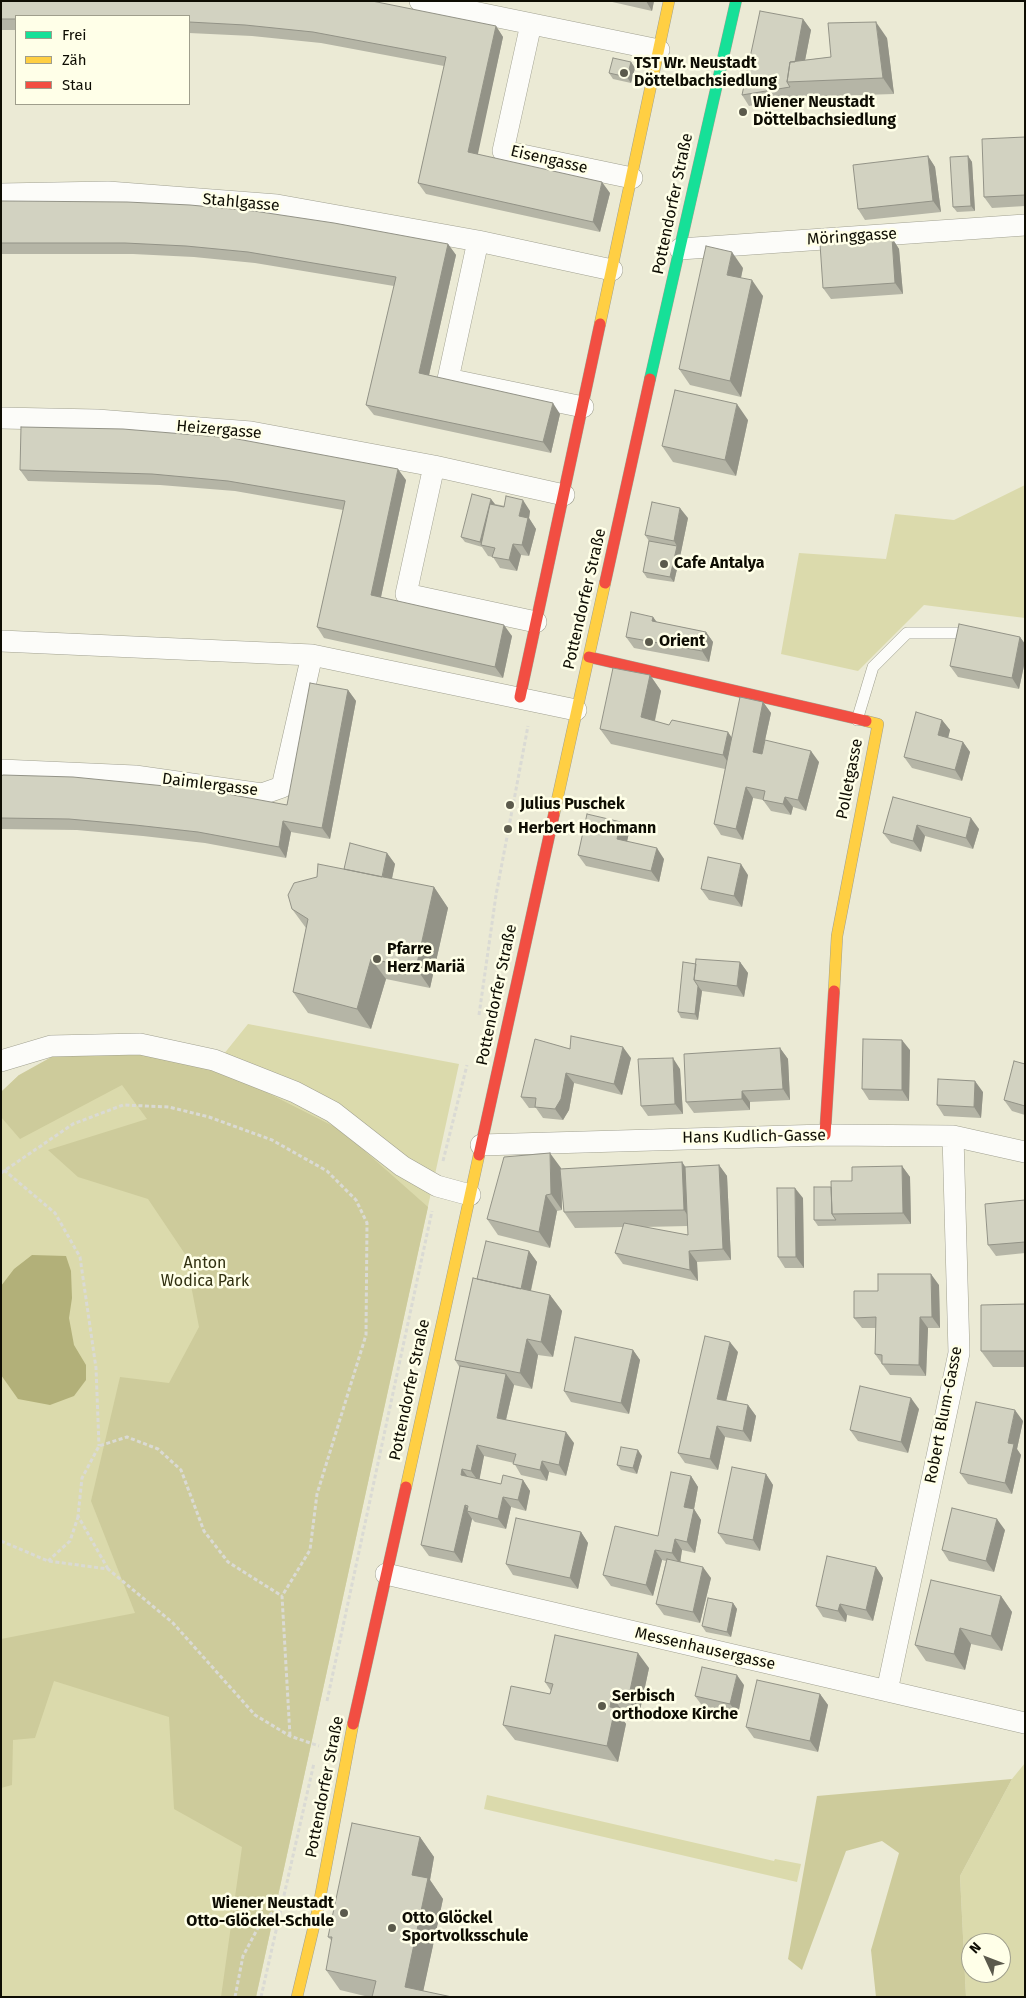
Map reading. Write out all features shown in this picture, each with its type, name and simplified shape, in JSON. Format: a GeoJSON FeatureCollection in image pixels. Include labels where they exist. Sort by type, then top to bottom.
{"type":"FeatureCollection","features":[{"type":"Feature","properties":{"kind":"main road"},"geometry":{"type":"LineString","coordinates":[[529,699],[536,622],[669,1]]}},
{"type":"Feature","properties":{"kind":"main road","name":"Pottendorfer Straße"},"geometry":{"type":"LineString","coordinates":[[297,1997],[318,1909],[346,1753],[576,710],[711,104],[736,1]]}},
{"type":"Feature","properties":{"kind":"main road","name":"Polletgasse"},"geometry":{"type":"LineString","coordinates":[[588,657],[878,724],[837,936],[825,1135]]}},
{"type":"Feature","properties":{"kind":"street"},"geometry":{"type":"LineString","coordinates":[[420,1],[660,50]]}},
{"type":"Feature","properties":{"kind":"street","name":"Eisengasse"},"geometry":{"type":"LineString","coordinates":[[531,24],[503,151],[632,178]]}},
{"type":"Feature","properties":{"kind":"street","name":"Stahlgasse"},"geometry":{"type":"LineString","coordinates":[[1,194],[108,192],[277,205],[478,241],[612,270]]}},
{"type":"Feature","properties":{"kind":"street","name":"Möringgasse"},"geometry":{"type":"LineString","coordinates":[[680,249],[1025,225]]}},
{"type":"Feature","properties":{"kind":"street"},"geometry":{"type":"LineString","coordinates":[[478,241],[448,378],[583,408]]}},
{"type":"Feature","properties":{"kind":"street","name":"Heizergasse"},"geometry":{"type":"LineString","coordinates":[[1,418],[97,420],[251,432],[434,466],[564,495]]}},
{"type":"Feature","properties":{"kind":"street"},"geometry":{"type":"LineString","coordinates":[[434,466],[406,594],[536,622]]}},
{"type":"Feature","properties":{"kind":"street"},"geometry":{"type":"LineString","coordinates":[[1,641],[312,655],[576,710]]}},
{"type":"Feature","properties":{"kind":"street","name":"Daimlergasse"},"geometry":{"type":"LineString","coordinates":[[1,770],[135,776],[262,794],[282,787],[312,655]]}},
{"type":"Feature","properties":{"kind":"street"},"geometry":{"type":"LineString","coordinates":[[1,1061],[51,1046],[140,1044],[214,1060],[295,1092],[333,1112],[402,1166],[437,1186],[470,1195]]}},
{"type":"Feature","properties":{"kind":"street","name":"Hans Kudlich-Gasse"},"geometry":{"type":"LineString","coordinates":[[481,1145],[825,1135],[953,1136],[1025,1152]]}},
{"type":"Feature","properties":{"kind":"street","name":"Robert Blum-Gasse"},"geometry":{"type":"LineString","coordinates":[[887,1691],[959,1353],[953,1136]]}},
{"type":"Feature","properties":{"kind":"street","name":"Messenhausergasse"},"geometry":{"type":"LineString","coordinates":[[386,1574],[1025,1723]]}},
{"type":"Feature","properties":{"kind":"lane"},"geometry":{"type":"LineString","coordinates":[[857,720],[873,667],[907,633],[968,633]]}},
{"type":"Feature","properties":{"kind":"path"},"geometry":{"type":"LineString","coordinates":[[478,1018],[496,895],[529,722],[529,699]]}},
{"type":"Feature","properties":{"kind":"path"},"geometry":{"type":"LineString","coordinates":[[326,1708],[437,1186],[468,1063]]}},
{"type":"Feature","properties":{"kind":"path"},"geometry":{"type":"LineString","coordinates":[[48,1561],[70,1541],[78,1516],[82,1478],[99,1446],[96,1368],[80,1257],[55,1214],[3,1171],[73,1124],[123,1105],[169,1107],[209,1117],[272,1140],[327,1171],[356,1200],[367,1223],[366,1335],[317,1494],[310,1550],[282,1596],[290,1736],[255,1715],[172,1623],[108,1569],[78,1516]]}},
{"type":"Feature","properties":{"kind":"path"},"geometry":{"type":"LineString","coordinates":[[99,1446],[127,1438],[158,1449],[181,1470],[204,1531],[228,1562],[282,1596]]}},
{"type":"Feature","properties":{"kind":"path"},"geometry":{"type":"LineString","coordinates":[[1,1541],[48,1561],[108,1569]]}},
{"type":"Feature","properties":{"kind":"path"},"geometry":{"type":"LineString","coordinates":[[261,1997],[320,1737]]}},
{"type":"Feature","properties":{"kind":"path"},"geometry":{"type":"LineString","coordinates":[[235,1997],[243,1956],[261,1922],[283,1905]]}},
{"type":"Feature","properties":{"kind":"green space"},"geometry":{"type":"Polygon","coordinates":[[[1025,485],[1025,618],[924,605],[858,671],[781,654],[799,553],[886,559],[895,514],[954,520],[1025,485]]]}},
{"type":"Feature","properties":{"kind":"green space","name":"Anton Wodica Park"},"geometry":{"type":"Polygon","coordinates":[[[248,1024],[459,1064],[256,1997],[1,1997],[1,1092],[19,1075],[211,1070],[248,1024]]]}},
{"type":"Feature","properties":{"kind":"green space"},"geometry":{"type":"Polygon","coordinates":[[[139,1053],[211,1070],[248,1083],[341,1130],[428,1207],[256,1997],[221,1997],[242,1847],[174,1809],[169,1717],[54,1681],[35,1738],[13,1740],[12,1785],[1,1788],[1,1639],[135,1613],[91,1501],[120,1377],[169,1383],[199,1327],[185,1254],[148,1199],[78,1177],[48,1150],[147,1119],[122,1085],[20,1139],[1,1117],[1,1092],[19,1075],[55,1055],[139,1053]]]}},
{"type":"Feature","properties":{"kind":"green space"},"geometry":{"type":"Polygon","coordinates":[[[1025,1763],[1025,1997],[966,1997],[965,1983],[1011,1983],[1011,1933],[963,1933],[960,1876],[1012,1779],[1025,1763]]]}},
{"type":"Feature","properties":{"kind":"green space"},"geometry":{"type":"Polygon","coordinates":[[[1012,1779],[960,1876],[963,1933],[961,1933],[961,1983],[965,1983],[966,1997],[876,1997],[871,1950],[899,1853],[882,1841],[846,1851],[802,1970],[788,1959],[817,1796],[1012,1779]]]}},
{"type":"Feature","properties":{"kind":"green space"},"geometry":{"type":"Polygon","coordinates":[[[487,1795],[774,1861],[775,1859],[801,1864],[797,1882],[484,1809],[487,1795]]]}},
{"type":"Feature","properties":{"kind":"shaded area"},"geometry":{"type":"Polygon","coordinates":[[[32,1255],[66,1256],[71,1271],[72,1298],[69,1318],[74,1345],[86,1365],[86,1380],[74,1396],[50,1405],[18,1399],[1,1375],[1,1286],[14,1269],[32,1255]]]}},
{"type":"Feature","properties":{"kind":"building"},"geometry":{"type":"Polygon","coordinates":[[[1,1],[372,1],[496,26],[468,152],[602,182],[593,222],[418,183],[446,57],[313,32],[190,22],[190,15],[15,15],[15,19],[1,19],[1,1]]]}},
{"type":"Feature","properties":{"kind":"building"},"geometry":{"type":"Polygon","coordinates":[[[760,11],[803,19],[795,62],[790,62],[787,82],[790,87],[742,95],[760,11]]]}},
{"type":"Feature","properties":{"kind":"building"},"geometry":{"type":"Polygon","coordinates":[[[876,22],[883,78],[787,82],[790,62],[831,57],[828,23],[876,22]]]}},
{"type":"Feature","properties":{"kind":"building"},"geometry":{"type":"Polygon","coordinates":[[[613,58],[631,62],[627,77],[609,73],[613,58]]]}},
{"type":"Feature","properties":{"kind":"building"},"geometry":{"type":"Polygon","coordinates":[[[1025,137],[1025,195],[984,197],[982,139],[1025,137]]]}},
{"type":"Feature","properties":{"kind":"building"},"geometry":{"type":"Polygon","coordinates":[[[928,156],[933,201],[858,209],[853,165],[928,156]]]}},
{"type":"Feature","properties":{"kind":"building"},"geometry":{"type":"Polygon","coordinates":[[[968,156],[971,206],[953,207],[950,157],[968,156]]]}},
{"type":"Feature","properties":{"kind":"building"},"geometry":{"type":"Polygon","coordinates":[[[1,201],[127,202],[254,211],[334,223],[448,244],[419,373],[553,403],[543,442],[366,405],[396,277],[248,252],[186,246],[125,243],[1,243],[1,201]]]}},
{"type":"Feature","properties":{"kind":"building"},"geometry":{"type":"Polygon","coordinates":[[[892,238],[895,283],[823,288],[820,244],[892,238]]]}},
{"type":"Feature","properties":{"kind":"building"},"geometry":{"type":"Polygon","coordinates":[[[706,246],[732,252],[727,275],[752,280],[730,381],[679,369],[706,246]]]}},
{"type":"Feature","properties":{"kind":"building"},"geometry":{"type":"Polygon","coordinates":[[[675,390],[737,404],[725,460],[662,446],[675,390]]]}},
{"type":"Feature","properties":{"kind":"building"},"geometry":{"type":"Polygon","coordinates":[[[21,427],[123,429],[232,438],[398,469],[371,595],[504,625],[495,667],[317,627],[345,501],[228,481],[152,474],[20,470],[21,427]]]}},
{"type":"Feature","properties":{"kind":"building"},"geometry":{"type":"Polygon","coordinates":[[[472,494],[491,499],[480,542],[461,537],[472,494]]]}},
{"type":"Feature","properties":{"kind":"building"},"geometry":{"type":"Polygon","coordinates":[[[506,496],[523,500],[519,516],[528,518],[522,545],[513,544],[509,560],[492,557],[495,548],[481,545],[490,504],[504,507],[506,496]]]}},
{"type":"Feature","properties":{"kind":"building"},"geometry":{"type":"Polygon","coordinates":[[[652,502],[680,508],[674,541],[645,535],[652,502]]]}},
{"type":"Feature","properties":{"kind":"building"},"geometry":{"type":"Polygon","coordinates":[[[649,541],[677,546],[670,577],[643,572],[649,541]]]}},
{"type":"Feature","properties":{"kind":"building"},"geometry":{"type":"Polygon","coordinates":[[[631,612],[653,617],[652,621],[706,632],[702,651],[626,637],[631,612]]]}},
{"type":"Feature","properties":{"kind":"building"},"geometry":{"type":"Polygon","coordinates":[[[959,624],[1020,637],[1012,678],[950,666],[959,624]]]}},
{"type":"Feature","properties":{"kind":"building"},"geometry":{"type":"Polygon","coordinates":[[[613,668],[650,675],[641,717],[669,725],[672,720],[728,732],[723,755],[600,729],[613,668]]]}},
{"type":"Feature","properties":{"kind":"building"},"geometry":{"type":"Polygon","coordinates":[[[310,683],[348,690],[322,828],[283,821],[279,847],[198,832],[135,825],[69,819],[1,818],[1,776],[3,775],[73,777],[206,790],[287,805],[310,683]]]}},
{"type":"Feature","properties":{"kind":"building"},"geometry":{"type":"Polygon","coordinates":[[[740,697],[763,702],[753,752],[762,754],[765,740],[811,751],[798,800],[785,797],[783,804],[763,800],[765,791],[746,787],[736,829],[714,824],[740,697]]]}},
{"type":"Feature","properties":{"kind":"building"},"geometry":{"type":"Polygon","coordinates":[[[916,712],[942,720],[938,735],[963,742],[955,770],[904,757],[916,712]]]}},
{"type":"Feature","properties":{"kind":"building"},"geometry":{"type":"Polygon","coordinates":[[[893,797],[971,818],[966,838],[917,825],[913,841],[883,833],[893,797]]]}},
{"type":"Feature","properties":{"kind":"building"},"geometry":{"type":"Polygon","coordinates":[[[587,814],[621,822],[617,839],[657,848],[651,871],[578,855],[587,814]]]}},
{"type":"Feature","properties":{"kind":"building"},"geometry":{"type":"Polygon","coordinates":[[[350,843],[387,853],[382,877],[344,869],[350,843]]]}},
{"type":"Feature","properties":{"kind":"building"},"geometry":{"type":"Polygon","coordinates":[[[708,857],[741,864],[734,896],[701,889],[708,857]]]}},
{"type":"Feature","properties":{"kind":"building","name":"Pfarre Herz Mariä"},"geometry":{"type":"Polygon","coordinates":[[[318,864],[434,887],[416,968],[371,959],[357,1009],[293,992],[308,919],[292,909],[288,895],[294,883],[317,877],[318,864]]]}},
{"type":"Feature","properties":{"kind":"building"},"geometry":{"type":"Polygon","coordinates":[[[696,959],[740,962],[737,986],[694,980],[696,959]]]}},
{"type":"Feature","properties":{"kind":"building"},"geometry":{"type":"Polygon","coordinates":[[[683,962],[696,964],[694,980],[698,986],[695,1014],[678,1012],[683,962]]]}},
{"type":"Feature","properties":{"kind":"building"},"geometry":{"type":"Polygon","coordinates":[[[571,1036],[623,1047],[614,1084],[566,1073],[561,1099],[555,1109],[535,1107],[536,1098],[521,1097],[535,1039],[570,1049],[571,1036]]]}},
{"type":"Feature","properties":{"kind":"building"},"geometry":{"type":"Polygon","coordinates":[[[863,1039],[902,1040],[902,1090],[862,1089],[863,1039]]]}},
{"type":"Feature","properties":{"kind":"building"},"geometry":{"type":"Polygon","coordinates":[[[780,1048],[783,1089],[742,1091],[742,1099],[686,1102],[684,1054],[780,1048]]]}},
{"type":"Feature","properties":{"kind":"building"},"geometry":{"type":"Polygon","coordinates":[[[673,1058],[675,1104],[641,1106],[638,1059],[673,1058]]]}},
{"type":"Feature","properties":{"kind":"building"},"geometry":{"type":"Polygon","coordinates":[[[1014,1061],[1025,1064],[1025,1106],[1004,1100],[1014,1061]]]}},
{"type":"Feature","properties":{"kind":"building"},"geometry":{"type":"Polygon","coordinates":[[[938,1079],[975,1081],[974,1107],[937,1105],[938,1079]]]}},
{"type":"Feature","properties":{"kind":"building"},"geometry":{"type":"Polygon","coordinates":[[[550,1153],[551,1194],[546,1195],[539,1232],[487,1219],[504,1157],[550,1153]]]}},
{"type":"Feature","properties":{"kind":"building"},"geometry":{"type":"Polygon","coordinates":[[[682,1162],[684,1210],[564,1212],[560,1169],[682,1162]]]}},
{"type":"Feature","properties":{"kind":"building"},"geometry":{"type":"Polygon","coordinates":[[[719,1165],[723,1249],[689,1251],[690,1270],[615,1253],[624,1223],[688,1235],[685,1167],[719,1165]]]}},
{"type":"Feature","properties":{"kind":"building"},"geometry":{"type":"Polygon","coordinates":[[[902,1166],[903,1213],[832,1214],[831,1181],[852,1181],[852,1167],[902,1166]]]}},
{"type":"Feature","properties":{"kind":"building"},"geometry":{"type":"Polygon","coordinates":[[[814,1187],[831,1187],[832,1214],[836,1220],[814,1220],[814,1187]]]}},
{"type":"Feature","properties":{"kind":"building"},"geometry":{"type":"Polygon","coordinates":[[[777,1188],[795,1188],[796,1257],[778,1257],[777,1188]]]}},
{"type":"Feature","properties":{"kind":"building"},"geometry":{"type":"Polygon","coordinates":[[[1025,1200],[1025,1242],[988,1245],[985,1204],[1025,1200]]]}},
{"type":"Feature","properties":{"kind":"building"},"geometry":{"type":"Polygon","coordinates":[[[486,1241],[529,1251],[521,1289],[477,1279],[486,1241]]]}},
{"type":"Feature","properties":{"kind":"building"},"geometry":{"type":"Polygon","coordinates":[[[878,1274],[931,1274],[932,1317],[920,1317],[919,1365],[882,1364],[882,1355],[875,1354],[876,1317],[854,1318],[854,1291],[878,1291],[878,1274]]]}},
{"type":"Feature","properties":{"kind":"building"},"geometry":{"type":"Polygon","coordinates":[[[473,1278],[550,1295],[541,1342],[527,1339],[520,1373],[455,1360],[473,1278]]]}},
{"type":"Feature","properties":{"kind":"building"},"geometry":{"type":"Polygon","coordinates":[[[1025,1304],[1025,1351],[981,1351],[981,1305],[1025,1304]]]}},
{"type":"Feature","properties":{"kind":"building"},"geometry":{"type":"Polygon","coordinates":[[[705,1336],[730,1342],[717,1399],[748,1405],[743,1431],[717,1426],[710,1459],[678,1453],[705,1336]]]}},
{"type":"Feature","properties":{"kind":"building"},"geometry":{"type":"Polygon","coordinates":[[[575,1337],[633,1350],[621,1403],[564,1391],[575,1337]]]}},
{"type":"Feature","properties":{"kind":"building"},"geometry":{"type":"Polygon","coordinates":[[[460,1366],[506,1374],[497,1418],[566,1432],[559,1465],[542,1461],[540,1470],[513,1464],[516,1454],[477,1445],[471,1471],[462,1469],[461,1475],[501,1484],[503,1475],[523,1480],[518,1500],[503,1497],[498,1519],[467,1511],[468,1506],[465,1505],[454,1552],[421,1545],[460,1366]]]}},
{"type":"Feature","properties":{"kind":"building"},"geometry":{"type":"Polygon","coordinates":[[[860,1386],[911,1398],[901,1442],[850,1430],[860,1386]]]}},
{"type":"Feature","properties":{"kind":"building"},"geometry":{"type":"Polygon","coordinates":[[[976,1402],[1015,1410],[1008,1443],[1014,1444],[1005,1483],[960,1473],[976,1402]]]}},
{"type":"Feature","properties":{"kind":"building"},"geometry":{"type":"Polygon","coordinates":[[[621,1447],[638,1450],[633,1468],[617,1465],[621,1447]]]}},
{"type":"Feature","properties":{"kind":"building"},"geometry":{"type":"Polygon","coordinates":[[[732,1467],[766,1474],[753,1540],[718,1533],[732,1467]]]}},
{"type":"Feature","properties":{"kind":"building"},"geometry":{"type":"Polygon","coordinates":[[[671,1472],[691,1476],[684,1507],[694,1509],[687,1542],[675,1539],[672,1553],[655,1550],[646,1585],[603,1575],[615,1526],[658,1536],[671,1472]]]}},
{"type":"Feature","properties":{"kind":"building"},"geometry":{"type":"Polygon","coordinates":[[[952,1508],[997,1519],[986,1561],[942,1550],[952,1508]]]}},
{"type":"Feature","properties":{"kind":"building"},"geometry":{"type":"Polygon","coordinates":[[[516,1518],[581,1532],[570,1578],[506,1564],[516,1518]]]}},
{"type":"Feature","properties":{"kind":"building"},"geometry":{"type":"Polygon","coordinates":[[[827,1556],[876,1567],[866,1610],[840,1604],[838,1611],[816,1606],[827,1556]]]}},
{"type":"Feature","properties":{"kind":"building"},"geometry":{"type":"Polygon","coordinates":[[[667,1559],[703,1567],[693,1612],[656,1604],[667,1559]]]}},
{"type":"Feature","properties":{"kind":"building"},"geometry":{"type":"Polygon","coordinates":[[[931,1580],[1001,1596],[991,1636],[960,1628],[954,1654],[915,1645],[931,1580]]]}},
{"type":"Feature","properties":{"kind":"building"},"geometry":{"type":"Polygon","coordinates":[[[708,1598],[733,1603],[727,1632],[702,1626],[708,1598]]]}},
{"type":"Feature","properties":{"kind":"building","name":"Serbisch orthodoxe Kirche"},"geometry":{"type":"Polygon","coordinates":[[[555,1635],[638,1653],[628,1700],[612,1696],[610,1707],[615,1708],[607,1746],[503,1725],[511,1686],[550,1694],[553,1684],[545,1682],[555,1635]]]}},
{"type":"Feature","properties":{"kind":"building"},"geometry":{"type":"Polygon","coordinates":[[[702,1667],[737,1675],[730,1704],[695,1696],[702,1667]]]}},
{"type":"Feature","properties":{"kind":"building"},"geometry":{"type":"Polygon","coordinates":[[[757,1680],[820,1694],[810,1741],[746,1727],[757,1680]]]}},
{"type":"Feature","properties":{"kind":"building","name":"Otto Glöckel Sportvolksschule"},"geometry":{"type":"Polygon","coordinates":[[[352,1823],[420,1837],[412,1875],[428,1878],[405,1987],[452,1997],[372,1997],[376,1981],[326,1970],[332,1937],[328,1937],[352,1823]]]}},
{"type":"Feature","properties":{"kind":"traffic: fast"},"geometry":{"type":"LineString","coordinates":[[650,379],[736,1]]}},
{"type":"Feature","properties":{"kind":"traffic: slow"},"geometry":{"type":"LineString","coordinates":[[600,324],[669,1]]}},
{"type":"Feature","properties":{"kind":"traffic: slow"},"geometry":{"type":"LineString","coordinates":[[554,814],[605,583]]}},
{"type":"Feature","properties":{"kind":"traffic: slow"},"geometry":{"type":"LineString","coordinates":[[834,991],[837,936],[878,724],[866,721]]}},
{"type":"Feature","properties":{"kind":"traffic: slow"},"geometry":{"type":"LineString","coordinates":[[406,1487],[479,1155]]}},
{"type":"Feature","properties":{"kind":"traffic: slow"},"geometry":{"type":"LineString","coordinates":[[297,1997],[318,1909],[353,1724]]}},
{"type":"Feature","properties":{"kind":"traffic: jam"},"geometry":{"type":"LineString","coordinates":[[520,697],[600,324]]}},
{"type":"Feature","properties":{"kind":"traffic: jam"},"geometry":{"type":"LineString","coordinates":[[605,583],[650,379]]}},
{"type":"Feature","properties":{"kind":"traffic: jam"},"geometry":{"type":"LineString","coordinates":[[589,657],[866,721]]}},
{"type":"Feature","properties":{"kind":"traffic: jam"},"geometry":{"type":"LineString","coordinates":[[479,1155],[554,814]]}},
{"type":"Feature","properties":{"kind":"traffic: jam"},"geometry":{"type":"LineString","coordinates":[[825,1135],[834,991]]}},
{"type":"Feature","properties":{"kind":"traffic: jam"},"geometry":{"type":"LineString","coordinates":[[353,1724],[406,1487]]}},
{"type":"Feature","properties":{"kind":"place","name":"TST Wr. Neustadt Döttelbachsiedlung"},"geometry":{"type":"Point","coordinates":[624,73]}},
{"type":"Feature","properties":{"kind":"place","name":"Wiener Neustadt Döttelbachsiedlung"},"geometry":{"type":"Point","coordinates":[743,112]}},
{"type":"Feature","properties":{"kind":"place","name":"Cafe Antalya"},"geometry":{"type":"Point","coordinates":[664,564]}},
{"type":"Feature","properties":{"kind":"place","name":"Orient"},"geometry":{"type":"Point","coordinates":[649,642]}},
{"type":"Feature","properties":{"kind":"place","name":"Julius Puschek"},"geometry":{"type":"Point","coordinates":[510,805]}},
{"type":"Feature","properties":{"kind":"place","name":"Herbert Hochmann"},"geometry":{"type":"Point","coordinates":[508,829]}},
{"type":"Feature","properties":{"kind":"place","name":"Pfarre Herz Mariä"},"geometry":{"type":"Point","coordinates":[377,959]}},
{"type":"Feature","properties":{"kind":"place","name":"Serbisch orthodoxe Kirche"},"geometry":{"type":"Point","coordinates":[602,1706]}},
{"type":"Feature","properties":{"kind":"place","name":"Wiener Neustadt Otto-Glöckel-Schule"},"geometry":{"type":"Point","coordinates":[344,1913]}},
{"type":"Feature","properties":{"kind":"place","name":"Otto Glöckel Sportvolksschule"},"geometry":{"type":"Point","coordinates":[392,1928]}}]}
